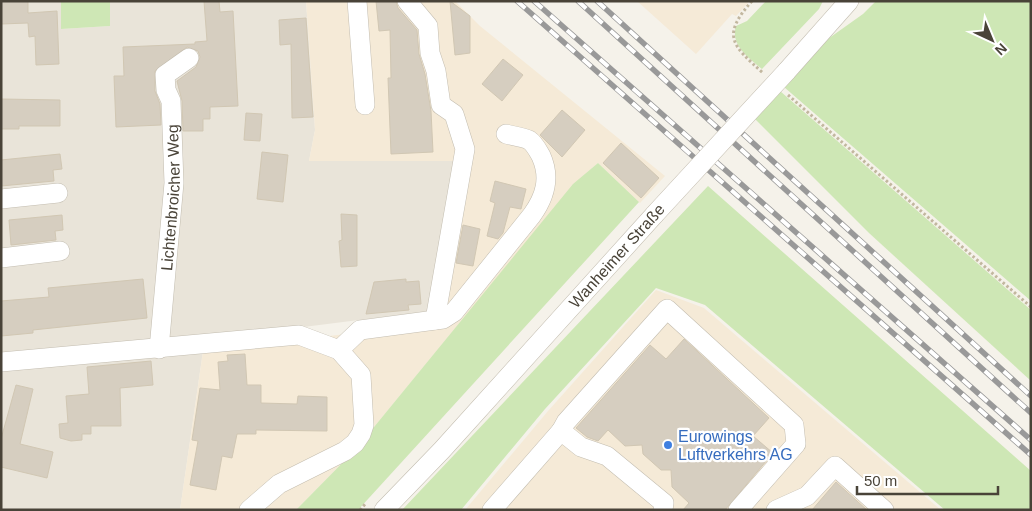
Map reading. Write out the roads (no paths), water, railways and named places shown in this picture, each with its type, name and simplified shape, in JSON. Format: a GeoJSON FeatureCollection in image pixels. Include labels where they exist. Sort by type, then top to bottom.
{"type":"FeatureCollection","features":[{"type":"Feature","properties":{"kind":"street"},"geometry":{"type":"LineString","coordinates":[[357,1],[365,104]]}},
{"type":"Feature","properties":{"kind":"street"},"geometry":{"type":"LineString","coordinates":[[407,1],[428,26],[430,53],[436,71],[441,105],[454,114],[465,149],[439,320]]}},
{"type":"Feature","properties":{"kind":"street","name":"Wanheimer Straße"},"geometry":{"type":"LineString","coordinates":[[384,510],[442,450],[655,214],[784,81],[849,1]]}},
{"type":"Feature","properties":{"kind":"street","name":"Lichtenbroicher Weg"},"geometry":{"type":"LineString","coordinates":[[159,350],[174,182],[171,101],[166,90],[165,75],[189,58]]}},
{"type":"Feature","properties":{"kind":"street"},"geometry":{"type":"LineString","coordinates":[[339,350],[360,330],[439,320],[454,312],[540,204],[547,175],[537,148],[529,140],[506,134]]}},
{"type":"Feature","properties":{"kind":"street"},"geometry":{"type":"LineString","coordinates":[[1,199],[58,193]]}},
{"type":"Feature","properties":{"kind":"street"},"geometry":{"type":"LineString","coordinates":[[1,258],[60,251]]}},
{"type":"Feature","properties":{"kind":"street"},"geometry":{"type":"LineString","coordinates":[[492,510],[561,431],[566,422],[668,309],[794,426],[796,444],[738,510]]}},
{"type":"Feature","properties":{"kind":"street"},"geometry":{"type":"LineString","coordinates":[[1,362],[159,350],[299,336],[339,350],[361,375],[364,425],[361,434],[355,443],[345,451],[279,484],[249,510]]}},
{"type":"Feature","properties":{"kind":"street"},"geometry":{"type":"LineString","coordinates":[[561,431],[580,447],[606,456],[664,503],[663,510]]}},
{"type":"Feature","properties":{"kind":"street"},"geometry":{"type":"LineString","coordinates":[[776,510],[807,496],[835,466],[884,510]]}},
{"type":"Feature","properties":{"kind":"railway"},"geometry":{"type":"LineString","coordinates":[[517,1],[1031,455]]}},
{"type":"Feature","properties":{"kind":"railway"},"geometry":{"type":"LineString","coordinates":[[534,1],[1031,440]]}},
{"type":"Feature","properties":{"kind":"railway"},"geometry":{"type":"LineString","coordinates":[[578,1],[1031,413]]}},
{"type":"Feature","properties":{"kind":"railway"},"geometry":{"type":"LineString","coordinates":[[597,1],[1031,396]]}},
{"type":"Feature","properties":{"kind":"place","name":"Eurowings Luftverkehrs AG"},"geometry":{"type":"Point","coordinates":[668,445]}}]}
